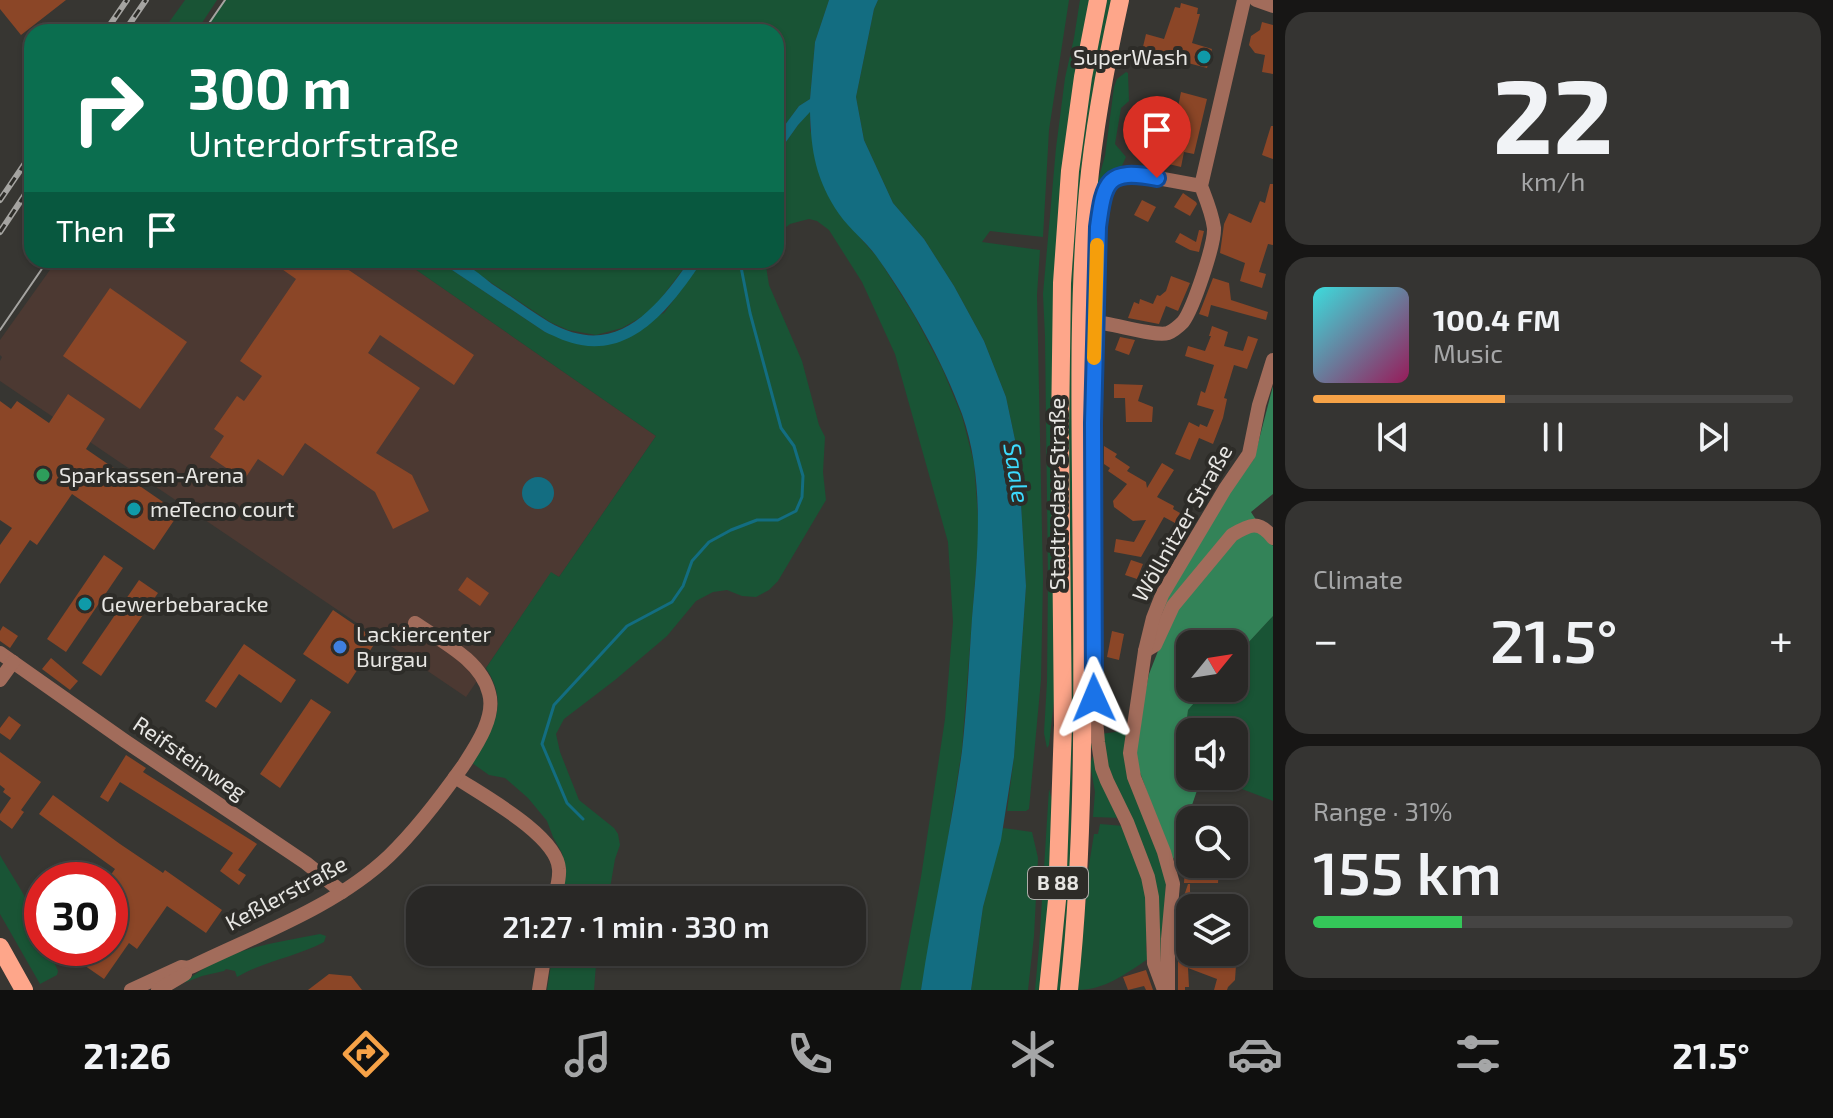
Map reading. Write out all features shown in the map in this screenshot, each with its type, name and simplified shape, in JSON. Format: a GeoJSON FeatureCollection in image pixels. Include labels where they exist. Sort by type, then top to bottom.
{"type":"FeatureCollection","features":[{"type":"Feature","properties":{"kind":"main road","name":"Stadtrodaer Straße"},"geometry":{"type":"LineString","coordinates":[[1048,990],[1057,900],[1063,725],[1062,283],[1070,171],[1098,0]]}},
{"type":"Feature","properties":{"kind":"main road","name":"Stadtrodaer Straße"},"geometry":{"type":"LineString","coordinates":[[1069,990],[1080,806],[1080,410],[1085,235],[1104,73],[1120,0]]}},
{"type":"Feature","properties":{"kind":"main road"},"geometry":{"type":"LineString","coordinates":[[0,947],[24,990]]}},
{"type":"Feature","properties":{"kind":"street"},"geometry":{"type":"LineString","coordinates":[[1094,322],[1166,334],[1182,322],[1191,308],[1214,230],[1201,186],[1244,0]]}},
{"type":"Feature","properties":{"kind":"street"},"geometry":{"type":"LineString","coordinates":[[1256,0],[1273,6]]}},
{"type":"Feature","properties":{"kind":"street"},"geometry":{"type":"LineString","coordinates":[[1166,990],[1154,963],[1152,897],[1148,877],[1102,768],[1094,698],[1094,322],[1098,227],[1102,196],[1119,177],[1136,174],[1201,186]]}},
{"type":"Feature","properties":{"kind":"street","name":"Wöllnitzer Straße"},"geometry":{"type":"LineString","coordinates":[[1166,990],[1173,884],[1168,863],[1134,777],[1130,753],[1145,651],[1162,595],[1249,454],[1259,405],[1273,360]]}},
{"type":"Feature","properties":{"kind":"street"},"geometry":{"type":"LineString","coordinates":[[1145,651],[1155,645],[1173,606],[1232,535],[1256,525],[1264,528],[1273,538]]}},
{"type":"Feature","properties":{"kind":"street","name":"Keßlerstraße"},"geometry":{"type":"LineString","coordinates":[[131,990],[181,967],[188,968],[342,892],[398,847],[426,816],[469,757],[491,706],[485,681],[475,667],[415,623]]}},
{"type":"Feature","properties":{"kind":"street","name":"Reifsteinweg"},"geometry":{"type":"LineString","coordinates":[[0,680],[6,658],[306,863],[342,892]]}},
{"type":"Feature","properties":{"kind":"street"},"geometry":{"type":"LineString","coordinates":[[455,777],[548,843],[559,870],[556,886]]}},
{"type":"Feature","properties":{"kind":"street"},"geometry":{"type":"LineString","coordinates":[[539,990],[543,966]]}},
{"type":"Feature","properties":{"kind":"street","name":"Keßlerstraße"},"geometry":{"type":"LineString","coordinates":[[158,990],[184,975],[188,968]]}},
{"type":"Feature","properties":{"kind":"shaded area"},"geometry":{"type":"Polygon","coordinates":[[[51,268],[414,268],[656,436],[559,577],[551,573],[466,697],[0,381],[0,340],[51,268]]]}},
{"type":"Feature","properties":{"kind":"green space"},"geometry":{"type":"Polygon","coordinates":[[[185,0],[217,0],[201,24],[168,24],[185,0]]]}},
{"type":"Feature","properties":{"kind":"green space"},"geometry":{"type":"Polygon","coordinates":[[[225,0],[829,0],[815,42],[810,99],[799,106],[784,126],[784,24],[208,24],[225,0]]]}},
{"type":"Feature","properties":{"kind":"green space"},"geometry":{"type":"Polygon","coordinates":[[[878,0],[1069,0],[1049,130],[1043,237],[990,231],[982,242],[1040,250],[1037,295],[1043,579],[1041,680],[1029,809],[1026,811],[1007,811],[1014,757],[1026,586],[1018,454],[1006,397],[984,341],[924,239],[893,203],[864,140],[856,97],[878,0]]]}},
{"type":"Feature","properties":{"kind":"green space"},"geometry":{"type":"Polygon","coordinates":[[[1080,0],[1091,0],[1072,99],[1055,692],[1047,748],[1044,733],[1048,580],[1043,294],[1056,148],[1080,0]]]}},
{"type":"Feature","properties":{"kind":"green space"},"geometry":{"type":"Polygon","coordinates":[[[1106,0],[1113,0],[1099,61],[1074,672],[1070,878],[1063,990],[1057,990],[1070,287],[1075,190],[1084,117],[1106,0]]]}},
{"type":"Feature","properties":{"kind":"green space"},"geometry":{"type":"Polygon","coordinates":[[[1126,72],[1129,101],[1121,108],[1115,144],[1126,157],[1120,170],[1105,174],[1098,192],[1096,743],[1090,750],[1095,191],[1105,156],[1114,87],[1117,79],[1126,72]]]}},
{"type":"Feature","properties":{"kind":"green space"},"geometry":{"type":"Polygon","coordinates":[[[810,111],[810,130],[840,215],[878,258],[914,315],[942,368],[962,416],[974,463],[979,530],[962,749],[921,990],[900,990],[945,719],[953,622],[948,542],[895,354],[862,282],[829,230],[817,221],[809,219],[784,229],[784,145],[810,111]]]}},
{"type":"Feature","properties":{"kind":"green space"},"geometry":{"type":"Polygon","coordinates":[[[414,268],[449,268],[545,332],[581,345],[664,313],[697,268],[766,268],[769,285],[802,361],[825,437],[823,472],[826,500],[778,581],[769,590],[756,597],[727,590],[713,592],[696,601],[667,636],[564,719],[556,734],[579,800],[618,834],[620,845],[610,886],[563,886],[566,871],[562,853],[547,821],[528,798],[505,778],[489,775],[472,763],[491,728],[498,706],[497,694],[486,668],[551,572],[559,577],[656,436],[414,268]]]}},
{"type":"Feature","properties":{"kind":"green space"},"geometry":{"type":"Polygon","coordinates":[[[469,268],[684,268],[656,305],[622,328],[596,335],[568,330],[550,322],[469,268]]]}},
{"type":"Feature","properties":{"kind":"green space"},"geometry":{"type":"Polygon","coordinates":[[[1273,386],[1273,494],[1251,512],[1273,546],[1273,616],[1248,643],[1248,630],[1176,630],[1176,702],[1195,702],[1188,710],[1187,718],[1176,718],[1176,790],[1197,790],[1192,806],[1176,806],[1176,851],[1172,863],[1136,761],[1137,731],[1149,674],[1160,646],[1165,596],[1229,493],[1254,459],[1273,386]]]}},
{"type":"Feature","properties":{"kind":"green space"},"geometry":{"type":"Polygon","coordinates":[[[1273,616],[1273,801],[1244,790],[1248,790],[1248,718],[1187,718],[1188,710],[1195,702],[1248,702],[1248,643],[1273,616]]]}},
{"type":"Feature","properties":{"kind":"green space"},"geometry":{"type":"Polygon","coordinates":[[[1130,727],[1166,882],[1161,965],[1155,900],[1107,774],[1101,734],[1130,727]]]}},
{"type":"Feature","properties":{"kind":"green space"},"geometry":{"type":"Polygon","coordinates":[[[1096,748],[1121,818],[1093,817],[1095,792],[1090,764],[1096,748]]]}},
{"type":"Feature","properties":{"kind":"green space"},"geometry":{"type":"Polygon","coordinates":[[[1049,789],[1054,807],[1054,827],[1042,990],[1035,990],[1039,947],[1049,789]]]}},
{"type":"Feature","properties":{"kind":"green space"},"geometry":{"type":"Polygon","coordinates":[[[1100,824],[1124,826],[1143,874],[1149,926],[1148,959],[1106,984],[1077,990],[1089,865],[1094,834],[1098,834],[1100,824]]]}},
{"type":"Feature","properties":{"kind":"green space"},"geometry":{"type":"Polygon","coordinates":[[[1003,828],[1032,832],[1038,858],[1028,990],[971,990],[983,907],[1003,828]]]}},
{"type":"Feature","properties":{"kind":"green space"},"geometry":{"type":"Polygon","coordinates":[[[0,855],[24,895],[24,956],[0,914],[0,855]]]}},
{"type":"Feature","properties":{"kind":"green space"},"geometry":{"type":"Polygon","coordinates":[[[320,934],[326,936],[324,942],[237,977],[235,971],[226,969],[184,983],[232,955],[320,934]]]}},
{"type":"Feature","properties":{"kind":"green space"},"geometry":{"type":"Polygon","coordinates":[[[30,966],[56,966],[57,975],[40,984],[30,966]]]}},
{"type":"Feature","properties":{"kind":"green space"},"geometry":{"type":"Polygon","coordinates":[[[551,966],[596,966],[594,990],[547,990],[551,966]]]}},
{"type":"Feature","properties":{"kind":"water","name":"Saale"},"geometry":{"type":"Polygon","coordinates":[[[829,0],[878,0],[856,97],[864,140],[893,203],[924,239],[984,341],[1006,397],[1018,454],[1026,586],[1014,757],[1001,840],[983,907],[971,990],[921,990],[964,734],[978,541],[974,464],[962,414],[925,334],[879,260],[844,220],[825,189],[814,153],[810,112],[784,145],[784,126],[799,106],[810,99],[815,42],[829,0]]]}},
{"type":"Feature","properties":{"kind":"water"},"geometry":{"type":"Polygon","coordinates":[[[449,268],[470,268],[549,322],[573,332],[594,335],[613,332],[631,324],[647,312],[684,268],[697,268],[653,322],[620,342],[601,346],[576,344],[545,332],[449,268]]]}},
{"type":"Feature","properties":{"kind":"water"},"geometry":{"type":"Polygon","coordinates":[[[538,477],[549,482],[554,493],[549,504],[538,509],[527,504],[522,493],[527,482],[538,477]]]}},
{"type":"Feature","properties":{"kind":"building"},"geometry":{"type":"Polygon","coordinates":[[[0,0],[66,0],[35,24],[24,24],[21,35],[0,9],[0,0]]]}},
{"type":"Feature","properties":{"kind":"building"},"geometry":{"type":"Polygon","coordinates":[[[1181,3],[1198,8],[1197,14],[1200,14],[1192,43],[1212,49],[1207,68],[1142,51],[1146,34],[1164,39],[1175,7],[1180,8],[1181,3]]]}},
{"type":"Feature","properties":{"kind":"building"},"geometry":{"type":"Polygon","coordinates":[[[1262,22],[1273,25],[1273,74],[1262,72],[1265,55],[1255,53],[1249,45],[1251,36],[1260,30],[1262,22]]]}},
{"type":"Feature","properties":{"kind":"building"},"geometry":{"type":"Polygon","coordinates":[[[1181,92],[1207,99],[1194,154],[1184,152],[1181,167],[1152,160],[1165,104],[1178,107],[1181,92]]]}},
{"type":"Feature","properties":{"kind":"building"},"geometry":{"type":"Polygon","coordinates":[[[1273,126],[1273,159],[1262,155],[1273,126]]]}},
{"type":"Feature","properties":{"kind":"building"},"geometry":{"type":"Polygon","coordinates":[[[1270,184],[1273,184],[1273,245],[1268,244],[1259,272],[1266,274],[1262,288],[1240,281],[1245,263],[1220,253],[1224,224],[1229,213],[1251,223],[1260,201],[1265,203],[1270,184]]]}},
{"type":"Feature","properties":{"kind":"building"},"geometry":{"type":"Polygon","coordinates":[[[1183,193],[1197,204],[1190,216],[1174,207],[1183,193]]]}},
{"type":"Feature","properties":{"kind":"building"},"geometry":{"type":"Polygon","coordinates":[[[1142,200],[1156,207],[1148,222],[1134,215],[1142,200]]]}},
{"type":"Feature","properties":{"kind":"building"},"geometry":{"type":"Polygon","coordinates":[[[1199,230],[1204,231],[1199,252],[1175,242],[1180,233],[1196,242],[1199,230]]]}},
{"type":"Feature","properties":{"kind":"building"},"geometry":{"type":"Polygon","coordinates":[[[280,268],[346,268],[474,355],[454,385],[380,335],[368,353],[420,388],[376,453],[412,475],[429,511],[393,529],[375,492],[305,443],[283,476],[258,459],[244,480],[210,457],[224,436],[214,429],[237,396],[244,401],[262,376],[240,361],[296,279],[280,268]]]}},
{"type":"Feature","properties":{"kind":"building"},"geometry":{"type":"Polygon","coordinates":[[[1171,276],[1190,283],[1178,311],[1166,306],[1159,324],[1128,318],[1134,302],[1139,304],[1140,299],[1153,304],[1157,295],[1166,291],[1171,276]]]}},
{"type":"Feature","properties":{"kind":"building"},"geometry":{"type":"Polygon","coordinates":[[[1213,278],[1229,283],[1231,300],[1268,312],[1266,320],[1211,305],[1208,317],[1199,314],[1213,278]]]}},
{"type":"Feature","properties":{"kind":"building"},"geometry":{"type":"Polygon","coordinates":[[[110,288],[187,342],[140,409],[63,356],[110,288]]]}},
{"type":"Feature","properties":{"kind":"building"},"geometry":{"type":"Polygon","coordinates":[[[1212,326],[1228,332],[1224,346],[1243,351],[1248,336],[1258,339],[1247,369],[1234,365],[1224,398],[1227,399],[1223,418],[1213,444],[1199,438],[1190,460],[1175,454],[1189,422],[1207,427],[1214,410],[1197,405],[1201,391],[1205,393],[1214,365],[1185,356],[1188,346],[1205,351],[1212,326]]]}},
{"type":"Feature","properties":{"kind":"building"},"geometry":{"type":"Polygon","coordinates":[[[1120,337],[1135,340],[1129,355],[1115,350],[1120,337]]]}},
{"type":"Feature","properties":{"kind":"building"},"geometry":{"type":"Polygon","coordinates":[[[1114,384],[1143,385],[1138,401],[1153,407],[1152,422],[1126,422],[1125,398],[1114,398],[1114,384]]]}},
{"type":"Feature","properties":{"kind":"building"},"geometry":{"type":"Polygon","coordinates":[[[68,394],[105,419],[86,449],[179,513],[154,550],[72,494],[37,545],[30,540],[0,584],[0,545],[12,528],[0,520],[0,401],[11,409],[17,401],[49,423],[68,394]]]}},
{"type":"Feature","properties":{"kind":"building"},"geometry":{"type":"Polygon","coordinates":[[[1104,446],[1130,467],[1127,471],[1146,482],[1147,488],[1162,463],[1174,470],[1157,497],[1180,513],[1175,523],[1164,517],[1141,557],[1114,552],[1116,539],[1134,542],[1146,520],[1133,521],[1114,507],[1113,501],[1127,484],[1108,471],[1110,468],[1104,464],[1104,446]]]}},
{"type":"Feature","properties":{"kind":"building","name":"Gewerbebaracke"},"geometry":{"type":"Polygon","coordinates":[[[104,555],[123,568],[66,652],[47,639],[104,555]]]}},
{"type":"Feature","properties":{"kind":"building"},"geometry":{"type":"Polygon","coordinates":[[[1131,560],[1143,564],[1137,579],[1125,575],[1131,560]]]}},
{"type":"Feature","properties":{"kind":"building"},"geometry":{"type":"Polygon","coordinates":[[[467,577],[489,593],[480,606],[458,590],[467,577]]]}},
{"type":"Feature","properties":{"kind":"building"},"geometry":{"type":"Polygon","coordinates":[[[139,580],[158,593],[101,676],[82,663],[139,580]]]}},
{"type":"Feature","properties":{"kind":"building"},"geometry":{"type":"Polygon","coordinates":[[[333,610],[377,640],[348,684],[303,654],[333,610]]]}},
{"type":"Feature","properties":{"kind":"building"},"geometry":{"type":"Polygon","coordinates":[[[3,626],[18,636],[10,648],[0,641],[3,626]]]}},
{"type":"Feature","properties":{"kind":"building"},"geometry":{"type":"Polygon","coordinates":[[[1112,631],[1124,634],[1119,660],[1107,657],[1112,631]]]}},
{"type":"Feature","properties":{"kind":"building"},"geometry":{"type":"Polygon","coordinates":[[[244,644],[296,680],[281,703],[239,674],[216,708],[205,701],[244,644]]]}},
{"type":"Feature","properties":{"kind":"building"},"geometry":{"type":"Polygon","coordinates":[[[51,658],[78,681],[70,690],[42,669],[51,658]]]}},
{"type":"Feature","properties":{"kind":"building"},"geometry":{"type":"Polygon","coordinates":[[[311,699],[331,712],[280,788],[260,774],[311,699]]]}},
{"type":"Feature","properties":{"kind":"building"},"geometry":{"type":"Polygon","coordinates":[[[9,716],[21,725],[10,740],[0,733],[9,716]]]}},
{"type":"Feature","properties":{"kind":"building"},"geometry":{"type":"Polygon","coordinates":[[[0,752],[41,782],[12,829],[0,820],[0,814],[11,798],[0,785],[0,752]]]}},
{"type":"Feature","properties":{"kind":"building"},"geometry":{"type":"Polygon","coordinates":[[[126,755],[146,768],[143,772],[257,844],[238,870],[246,875],[239,885],[220,871],[233,853],[120,782],[108,802],[100,797],[126,755]]]}},
{"type":"Feature","properties":{"kind":"building"},"geometry":{"type":"Polygon","coordinates":[[[53,795],[120,844],[163,873],[165,870],[222,910],[206,933],[167,906],[137,949],[128,944],[128,862],[105,862],[39,814],[53,795]]]}},
{"type":"Feature","properties":{"kind":"building"},"geometry":{"type":"Polygon","coordinates":[[[1184,878],[1218,878],[1218,883],[1184,883],[1184,878]]]}},
{"type":"Feature","properties":{"kind":"building"},"geometry":{"type":"Polygon","coordinates":[[[1190,884],[1190,892],[1197,894],[1185,894],[1190,884]]]}},
{"type":"Feature","properties":{"kind":"building"},"geometry":{"type":"Polygon","coordinates":[[[85,966],[113,966],[104,979],[85,966]]]}},
{"type":"Feature","properties":{"kind":"building"},"geometry":{"type":"Polygon","coordinates":[[[1178,966],[1236,966],[1235,980],[1227,990],[1214,990],[1217,979],[1188,968],[1189,987],[1178,990],[1178,966]]]}},
{"type":"Feature","properties":{"kind":"building"},"geometry":{"type":"Polygon","coordinates":[[[1146,970],[1153,990],[1146,990],[1144,986],[1128,990],[1123,977],[1146,970]]]}},
{"type":"Feature","properties":{"kind":"building"},"geometry":{"type":"Polygon","coordinates":[[[329,974],[351,976],[362,990],[308,990],[329,974]]]}},
{"type":"Feature","properties":{"kind":"waterway"},"geometry":{"type":"LineString","coordinates":[[583,819],[567,803],[542,744],[554,705],[627,626],[672,602],[683,586],[692,561],[709,542],[757,520],[778,520],[796,511],[802,497],[803,476],[794,446],[781,428],[741,268]]}},
{"type":"Feature","properties":{"kind":"tram line"},"geometry":{"type":"LineString","coordinates":[[208,24],[225,0]]}},
{"type":"Feature","properties":{"kind":"tram line"},"geometry":{"type":"LineString","coordinates":[[0,330],[43,268]]}},
{"type":"Feature","properties":{"kind":"railway"},"geometry":{"type":"LineString","coordinates":[[110,24],[127,0]]}},
{"type":"Feature","properties":{"kind":"railway"},"geometry":{"type":"LineString","coordinates":[[130,24],[146,0]]}},
{"type":"Feature","properties":{"kind":"railway"},"geometry":{"type":"LineString","coordinates":[[0,200],[24,165]]}},
{"type":"Feature","properties":{"kind":"railway"},"geometry":{"type":"LineString","coordinates":[[0,232],[24,196]]}},
{"type":"Feature","properties":{"kind":"slow traffic"},"geometry":{"type":"LineString","coordinates":[[1094,358],[1097,245]]}},
{"type":"Feature","properties":{"kind":"place","name":"SuperWash"},"geometry":{"type":"Point","coordinates":[1204,57]}},
{"type":"Feature","properties":{"kind":"place","name":"Sparkassen-Arena"},"geometry":{"type":"Point","coordinates":[43,475]}},
{"type":"Feature","properties":{"kind":"place","name":"meTecno court"},"geometry":{"type":"Point","coordinates":[134,509]}},
{"type":"Feature","properties":{"kind":"place","name":"Gewerbebaracke"},"geometry":{"type":"Point","coordinates":[85,604]}},
{"type":"Feature","properties":{"kind":"place","name":"Lackiercenter Burgau"},"geometry":{"type":"Point","coordinates":[340,647]}},
{"type":"Feature","properties":{"kind":"route"},"geometry":{"type":"LineString","coordinates":[[1094,698],[1093,423],[1098,227],[1102,196],[1113,181],[1126,174],[1157,178]]}}]}
